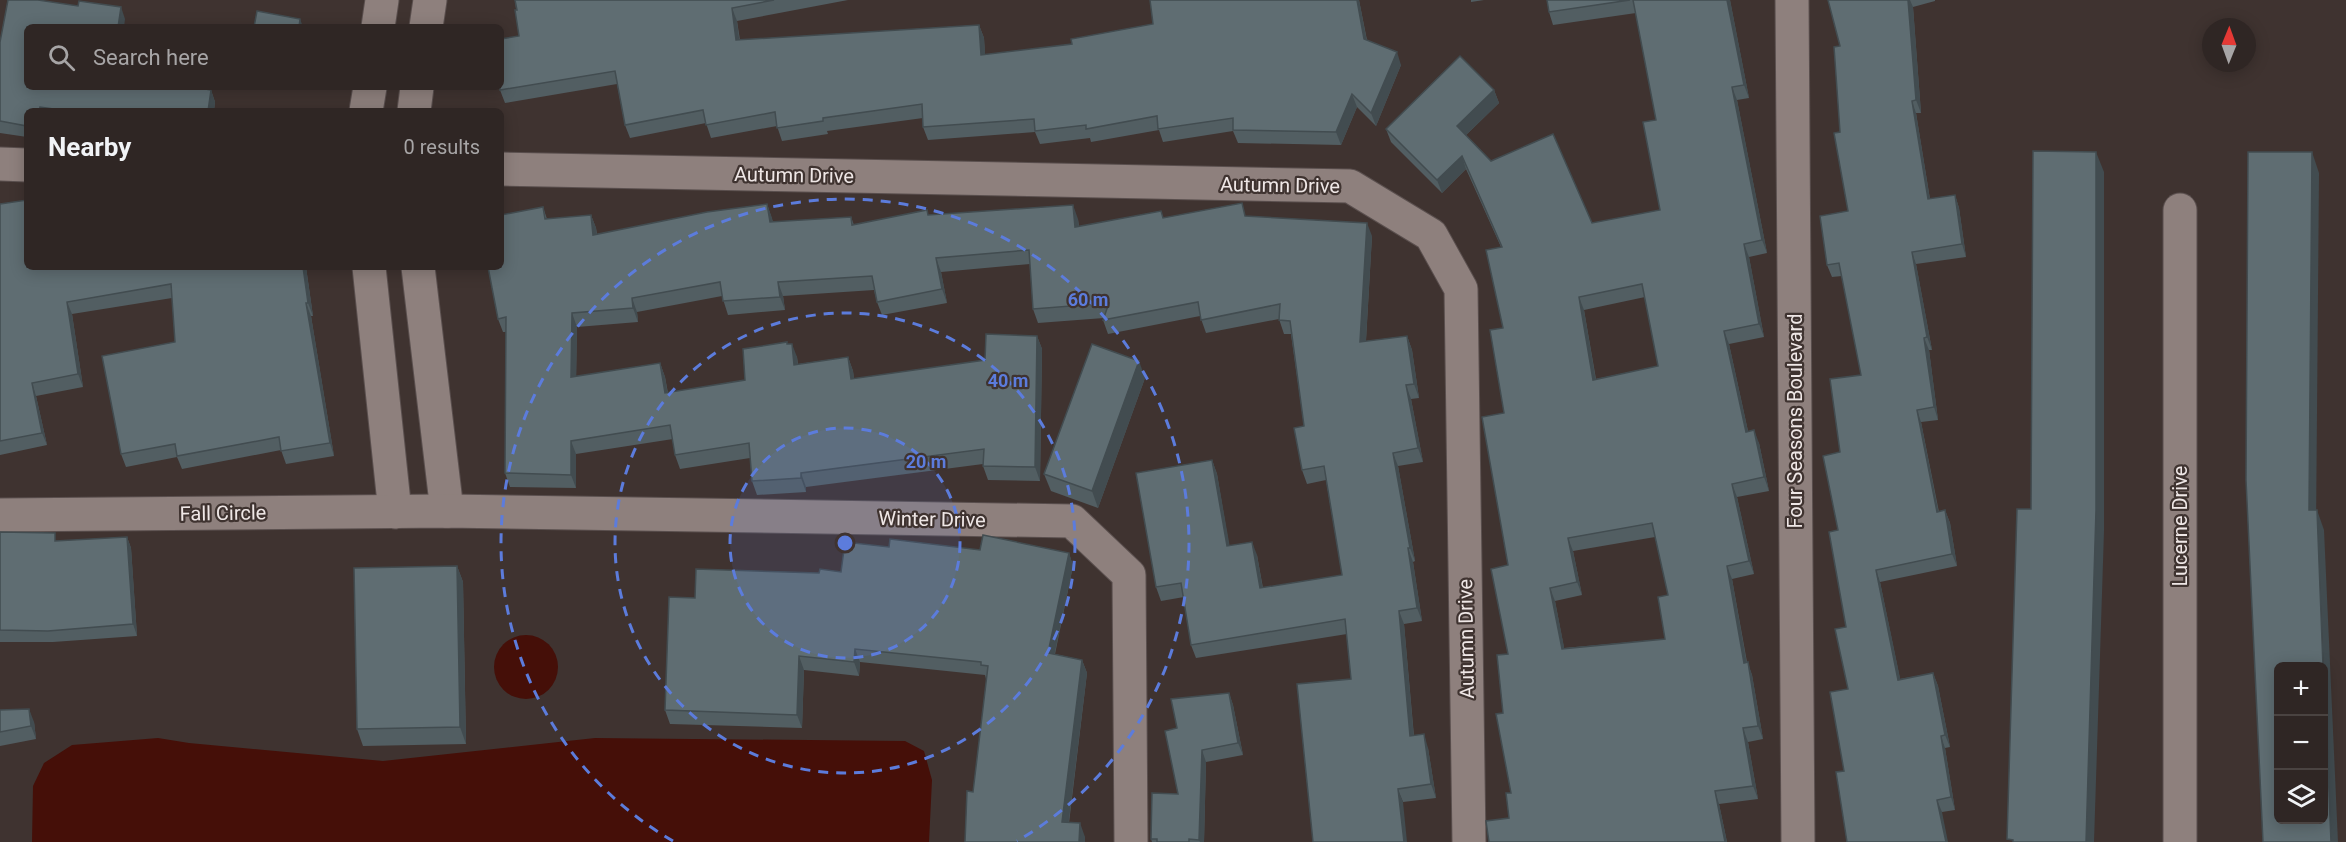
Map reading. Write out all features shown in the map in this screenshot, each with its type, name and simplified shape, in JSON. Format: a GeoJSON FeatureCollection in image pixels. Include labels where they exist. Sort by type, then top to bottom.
{"type":"FeatureCollection","features":[{"type":"Feature","properties":{"kind":"street"},"geometry":{"type":"LineString","coordinates":[[378,24],[382,0]]}},
{"type":"Feature","properties":{"kind":"street"},"geometry":{"type":"LineString","coordinates":[[426,24],[430,0]]}},
{"type":"Feature","properties":{"kind":"street","name":"Four Seasons Boulevard"},"geometry":{"type":"LineString","coordinates":[[1792,0],[1798,842]]}},
{"type":"Feature","properties":{"kind":"street"},"geometry":{"type":"LineString","coordinates":[[366,108],[370,90]]}},
{"type":"Feature","properties":{"kind":"street"},"geometry":{"type":"LineString","coordinates":[[414,108],[417,90]]}},
{"type":"Feature","properties":{"kind":"street"},"geometry":{"type":"LineString","coordinates":[[0,164],[24,165]]}},
{"type":"Feature","properties":{"kind":"street","name":"Autumn Drive"},"geometry":{"type":"LineString","coordinates":[[504,169],[1350,186],[1431,235],[1461,289],[1468,842]]}},
{"type":"Feature","properties":{"kind":"street","name":"Lucerne Drive"},"geometry":{"type":"LineString","coordinates":[[2180,210],[2180,842]]}},
{"type":"Feature","properties":{"kind":"street"},"geometry":{"type":"LineString","coordinates":[[369,270],[395,512]]}},
{"type":"Feature","properties":{"kind":"street"},"geometry":{"type":"LineString","coordinates":[[418,270],[447,511]]}},
{"type":"Feature","properties":{"kind":"street","name":"Fall Circle"},"geometry":{"type":"LineString","coordinates":[[0,515],[447,511]]}},
{"type":"Feature","properties":{"kind":"street","name":"Winter Drive"},"geometry":{"type":"LineString","coordinates":[[447,511],[1072,521],[1129,575],[1131,842]]}},
{"type":"Feature","properties":{"kind":"shaded area"},"geometry":{"type":"Polygon","coordinates":[[[526,635],[544,641],[552,649],[558,667],[552,685],[544,693],[526,699],[508,693],[500,685],[494,667],[500,649],[508,641],[526,635]]]}},
{"type":"Feature","properties":{"kind":"shaded area"},"geometry":{"type":"Polygon","coordinates":[[[158,738],[189,743],[383,761],[595,738],[905,741],[924,751],[932,780],[929,842],[32,842],[33,786],[44,763],[72,745],[158,738]]]}},
{"type":"Feature","properties":{"kind":"building"},"geometry":{"type":"Polygon","coordinates":[[[8,0],[38,0],[78,6],[79,1],[121,7],[118,24],[24,24],[24,90],[211,90],[208,108],[40,107],[24,108],[24,125],[0,121],[0,42],[8,0]]]}},
{"type":"Feature","properties":{"kind":"building"},"geometry":{"type":"Polygon","coordinates":[[[515,0],[774,0],[732,8],[736,40],[979,25],[981,55],[1072,44],[1071,39],[1153,24],[1150,0],[1357,0],[1364,39],[1397,52],[1371,113],[1352,94],[1336,132],[1233,130],[1233,118],[1158,129],[1157,116],[1086,129],[1086,125],[1035,131],[1034,119],[923,127],[922,104],[823,118],[823,121],[777,128],[775,112],[706,125],[703,110],[625,125],[615,71],[504,89],[504,38],[519,36],[515,10],[517,10],[515,0]]]}},
{"type":"Feature","properties":{"kind":"building"},"geometry":{"type":"Polygon","coordinates":[[[1547,0],[1630,0],[1549,12],[1547,0]]]}},
{"type":"Feature","properties":{"kind":"building"},"geometry":{"type":"Polygon","coordinates":[[[1633,0],[1727,0],[1744,85],[1732,87],[1762,240],[1744,244],[1759,324],[1724,331],[1746,432],[1754,430],[1764,477],[1732,484],[1749,561],[1727,566],[1744,663],[1748,662],[1758,726],[1743,728],[1753,786],[1715,791],[1725,842],[1489,842],[1486,821],[1509,818],[1506,793],[1511,793],[1496,714],[1503,713],[1497,655],[1508,654],[1491,569],[1508,565],[1482,417],[1504,413],[1490,330],[1503,328],[1486,250],[1502,247],[1462,156],[1437,180],[1386,129],[1460,56],[1494,90],[1457,126],[1491,161],[1553,134],[1592,223],[1660,210],[1643,122],[1656,120],[1633,0]],[[1642,284],[1579,297],[1593,380],[1658,366],[1642,284]],[[1652,523],[1568,538],[1577,582],[1550,588],[1562,649],[1665,639],[1658,597],[1668,595],[1652,523]]]}},
{"type":"Feature","properties":{"kind":"building"},"geometry":{"type":"Polygon","coordinates":[[[1828,0],[1908,0],[1916,100],[1912,101],[1928,199],[1955,195],[1962,244],[1912,252],[1927,337],[1924,338],[1934,407],[1917,410],[1937,512],[1945,510],[1952,554],[1876,570],[1898,680],[1933,673],[1945,735],[1941,736],[1951,797],[1937,800],[1946,842],[1847,842],[1836,772],[1844,771],[1830,692],[1848,689],[1835,629],[1846,627],[1829,532],[1838,530],[1823,456],[1840,452],[1830,379],[1861,375],[1839,263],[1827,265],[1820,216],[1848,211],[1834,133],[1840,132],[1834,47],[1840,46],[1828,0]]]}},
{"type":"Feature","properties":{"kind":"building"},"geometry":{"type":"Polygon","coordinates":[[[257,11],[300,19],[299,24],[255,24],[257,11]]]}},
{"type":"Feature","properties":{"kind":"building"},"geometry":{"type":"Polygon","coordinates":[[[2033,151],[2096,152],[2096,510],[2086,842],[2013,842],[2007,839],[2017,509],[2031,509],[2033,151]]]}},
{"type":"Feature","properties":{"kind":"building"},"geometry":{"type":"Polygon","coordinates":[[[2248,152],[2312,152],[2309,510],[2317,510],[2323,662],[2274,662],[2274,824],[2328,824],[2328,767],[2331,842],[2263,842],[2246,480],[2248,152]]]}},
{"type":"Feature","properties":{"kind":"building"},"geometry":{"type":"Polygon","coordinates":[[[24,200],[24,270],[303,270],[308,303],[306,303],[330,443],[281,451],[279,437],[177,456],[175,444],[121,454],[102,356],[175,342],[171,284],[67,302],[78,374],[32,383],[42,433],[0,441],[0,204],[24,200]]]}},
{"type":"Feature","properties":{"kind":"building"},"geometry":{"type":"Polygon","coordinates":[[[1242,203],[1245,216],[1367,223],[1360,342],[1407,336],[1414,384],[1406,385],[1418,448],[1393,453],[1410,548],[1408,548],[1417,608],[1399,611],[1410,736],[1424,734],[1431,784],[1398,789],[1404,842],[1313,842],[1297,684],[1351,679],[1345,619],[1191,645],[1181,583],[1156,587],[1136,473],[1212,460],[1227,546],[1252,542],[1260,588],[1342,575],[1324,466],[1302,470],[1294,428],[1304,426],[1290,321],[1279,320],[1280,304],[1201,320],[1198,302],[1103,320],[1109,303],[1033,309],[1029,250],[936,258],[942,289],[877,302],[872,276],[778,282],[780,297],[723,301],[720,282],[632,298],[633,308],[572,313],[571,377],[660,363],[665,393],[745,380],[743,349],[787,342],[787,344],[792,344],[794,365],[848,357],[851,379],[985,360],[986,334],[1037,336],[1035,467],[983,466],[984,449],[801,473],[801,478],[752,481],[749,443],[675,455],[670,425],[571,441],[571,475],[505,473],[506,317],[498,319],[489,270],[504,270],[504,214],[543,207],[545,219],[591,215],[593,235],[707,212],[767,204],[770,222],[851,217],[852,225],[927,210],[928,215],[1073,205],[1075,227],[1161,211],[1163,218],[1242,203]]]}},
{"type":"Feature","properties":{"kind":"building"},"geometry":{"type":"Polygon","coordinates":[[[1092,344],[1139,361],[1092,491],[1044,474],[1092,344]]]}},
{"type":"Feature","properties":{"kind":"building"},"geometry":{"type":"Polygon","coordinates":[[[0,532],[55,533],[55,541],[127,537],[133,624],[48,631],[0,630],[0,532]]]}},
{"type":"Feature","properties":{"kind":"building"},"geometry":{"type":"Polygon","coordinates":[[[983,535],[1069,553],[1048,653],[1082,660],[1062,822],[1080,823],[1079,842],[965,842],[967,791],[973,792],[988,666],[981,665],[981,662],[855,649],[854,662],[799,656],[797,715],[665,710],[669,597],[695,598],[696,569],[819,573],[820,569],[841,572],[845,542],[889,547],[890,539],[980,550],[983,535]]]}},
{"type":"Feature","properties":{"kind":"building"},"geometry":{"type":"Polygon","coordinates":[[[457,566],[460,727],[357,729],[354,568],[457,566]]]}},
{"type":"Feature","properties":{"kind":"building"},"geometry":{"type":"Polygon","coordinates":[[[1229,693],[1238,743],[1202,750],[1199,840],[1157,842],[1157,839],[1151,839],[1152,793],[1178,794],[1165,731],[1177,728],[1171,699],[1229,693]]]}},
{"type":"Feature","properties":{"kind":"building"},"geometry":{"type":"Polygon","coordinates":[[[29,709],[31,726],[0,732],[0,710],[29,709]]]}}]}
